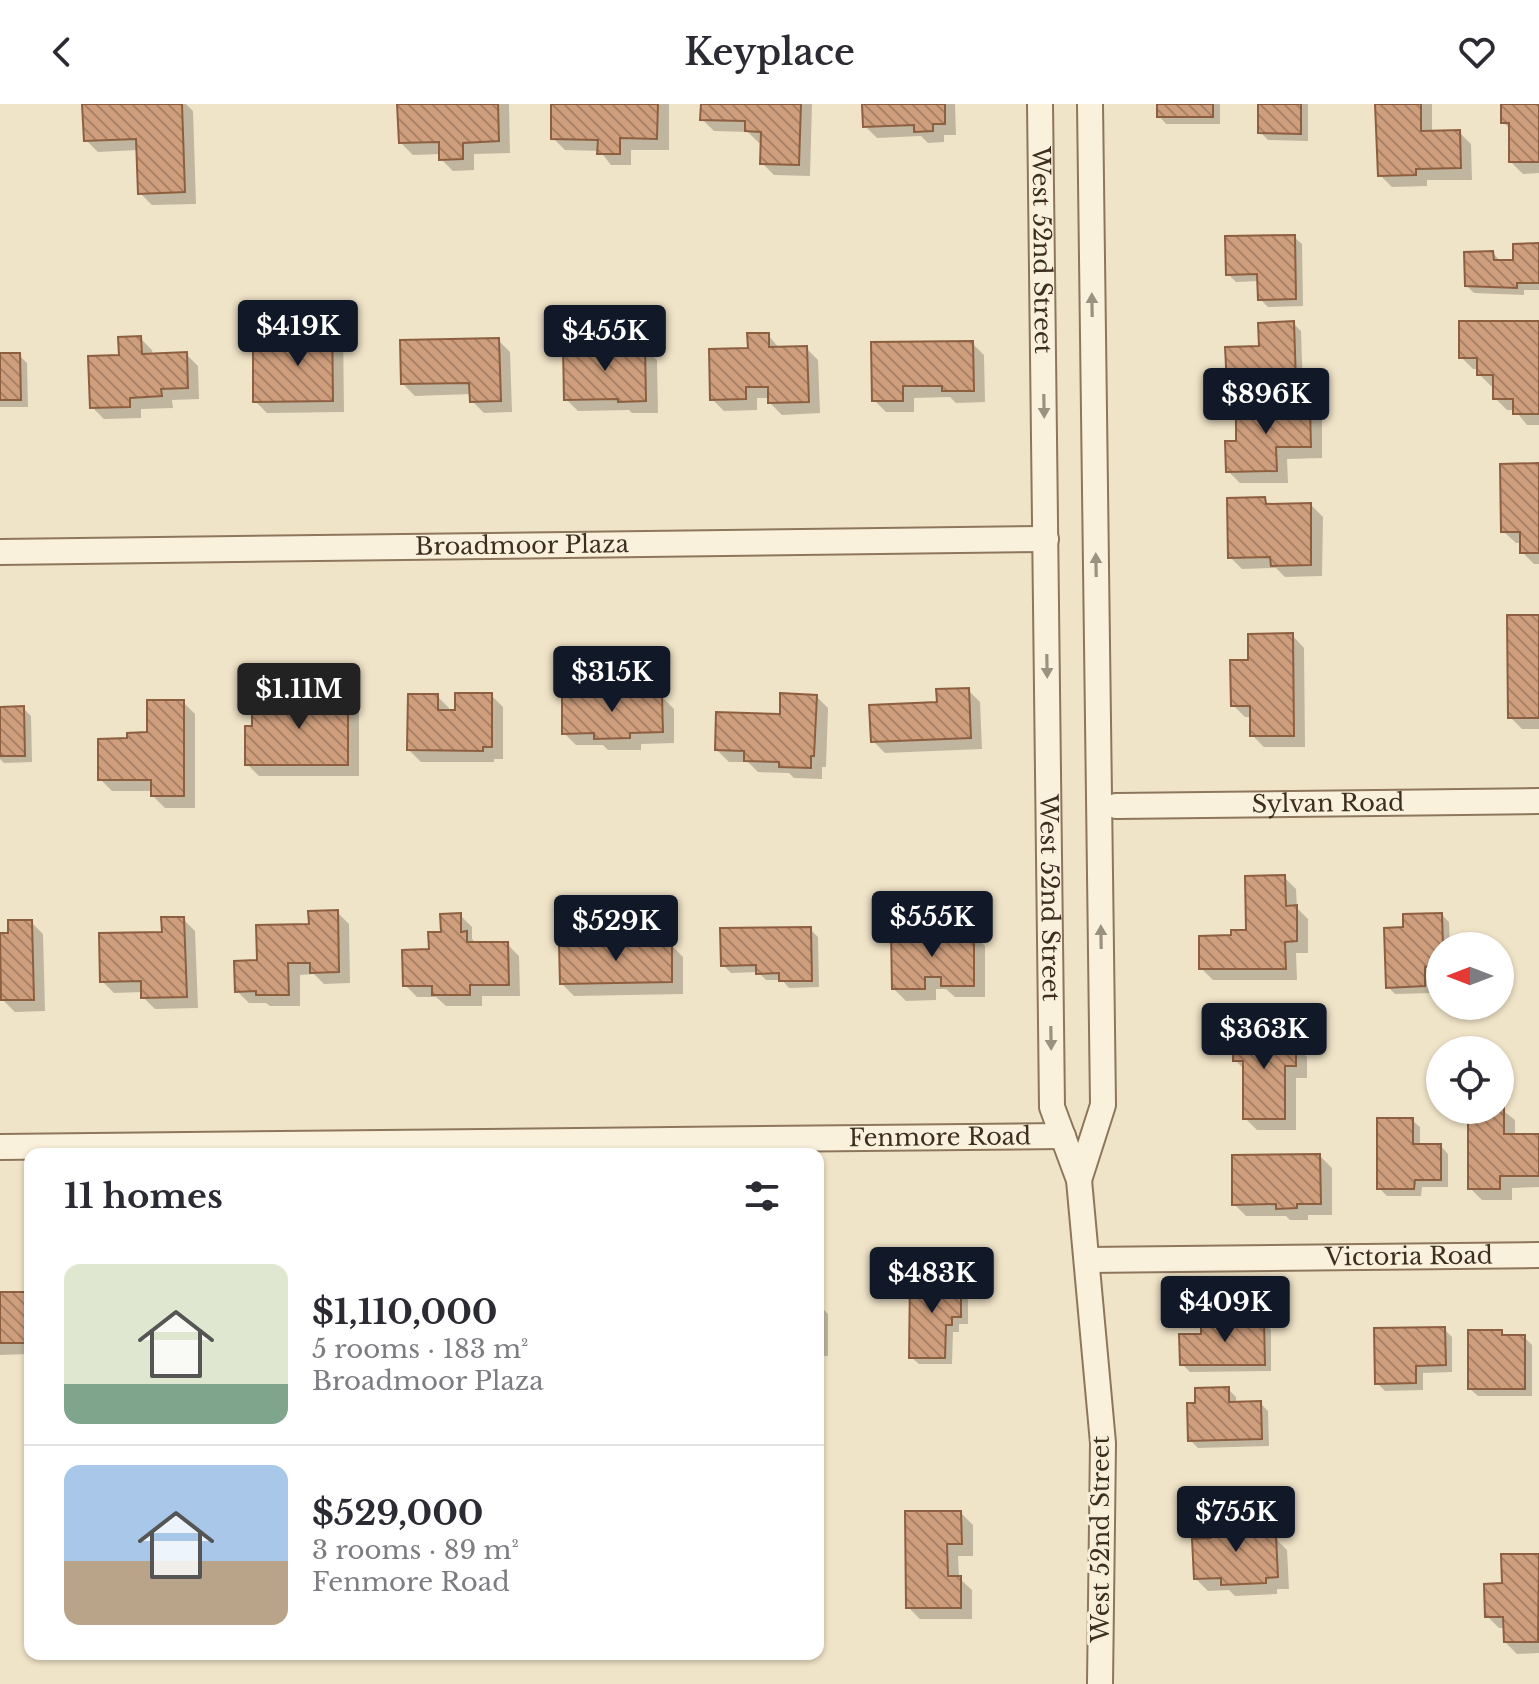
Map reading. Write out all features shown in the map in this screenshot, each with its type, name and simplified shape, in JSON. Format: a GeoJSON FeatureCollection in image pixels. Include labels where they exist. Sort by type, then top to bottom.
{"type":"FeatureCollection","features":[{"type":"Feature","properties":{"kind":"street","name":"West 52nd Street"},"geometry":{"type":"LineString","coordinates":[[1040,104],[1052,1107],[1079,1180],[1103,1443],[1100,1684]]}},
{"type":"Feature","properties":{"kind":"street"},"geometry":{"type":"LineString","coordinates":[[1079,1180],[1103,1105],[1090,104]]}},
{"type":"Feature","properties":{"kind":"street","name":"Broadmoor Plaza"},"geometry":{"type":"LineString","coordinates":[[0,552],[1046,539]]}},
{"type":"Feature","properties":{"kind":"street","name":"Sylvan Road"},"geometry":{"type":"LineString","coordinates":[[1116,806],[1539,801]]}},
{"type":"Feature","properties":{"kind":"street","name":"Fenmore Road"},"geometry":{"type":"LineString","coordinates":[[0,1147],[1063,1136]]}},
{"type":"Feature","properties":{"kind":"street","name":"Victoria Road"},"geometry":{"type":"LineString","coordinates":[[1087,1260],[1539,1255]]}},
{"type":"Feature","properties":{"kind":"building"},"geometry":{"type":"Polygon","coordinates":[[[82,104],[182,104],[185,192],[138,194],[136,139],[84,141],[82,104]]]}},
{"type":"Feature","properties":{"kind":"building"},"geometry":{"type":"Polygon","coordinates":[[[397,104],[498,104],[499,141],[463,143],[463,159],[439,160],[439,142],[399,143],[397,104]]]}},
{"type":"Feature","properties":{"kind":"building"},"geometry":{"type":"Polygon","coordinates":[[[551,104],[658,104],[657,139],[620,138],[620,154],[597,154],[598,140],[551,139],[551,104]]]}},
{"type":"Feature","properties":{"kind":"building"},"geometry":{"type":"Polygon","coordinates":[[[701,104],[801,104],[799,165],[760,164],[761,132],[745,131],[745,121],[700,120],[701,104]]]}},
{"type":"Feature","properties":{"kind":"building"},"geometry":{"type":"Polygon","coordinates":[[[862,104],[945,104],[945,124],[933,124],[933,131],[914,132],[914,125],[863,127],[862,104]]]}},
{"type":"Feature","properties":{"kind":"building"},"geometry":{"type":"Polygon","coordinates":[[[1157,104],[1213,104],[1213,117],[1157,117],[1157,104]]]}},
{"type":"Feature","properties":{"kind":"building"},"geometry":{"type":"Polygon","coordinates":[[[1258,104],[1301,104],[1301,134],[1258,133],[1258,104]]]}},
{"type":"Feature","properties":{"kind":"building"},"geometry":{"type":"Polygon","coordinates":[[[1375,104],[1421,104],[1421,131],[1460,130],[1461,168],[1416,169],[1416,175],[1378,176],[1375,104]]]}},
{"type":"Feature","properties":{"kind":"building"},"geometry":{"type":"Polygon","coordinates":[[[1501,104],[1539,104],[1539,162],[1509,162],[1509,123],[1501,123],[1501,104]]]}},
{"type":"Feature","properties":{"kind":"building"},"geometry":{"type":"Polygon","coordinates":[[[1295,235],[1296,299],[1258,300],[1257,274],[1226,275],[1225,236],[1295,235]]]}},
{"type":"Feature","properties":{"kind":"building"},"geometry":{"type":"Polygon","coordinates":[[[1539,243],[1539,283],[1517,283],[1517,288],[1465,286],[1464,252],[1493,251],[1494,260],[1513,260],[1513,244],[1539,243]]]}},
{"type":"Feature","properties":{"kind":"building"},"geometry":{"type":"Polygon","coordinates":[[[305,314],[332,314],[333,401],[253,402],[253,351],[305,351],[305,314]]]}},
{"type":"Feature","properties":{"kind":"building"},"geometry":{"type":"Polygon","coordinates":[[[1294,321],[1296,383],[1227,386],[1225,347],[1259,346],[1258,323],[1294,321]]]}},
{"type":"Feature","properties":{"kind":"building"},"geometry":{"type":"Polygon","coordinates":[[[1459,321],[1539,321],[1539,414],[1513,414],[1513,399],[1493,399],[1493,375],[1477,375],[1477,358],[1459,358],[1459,321]]]}},
{"type":"Feature","properties":{"kind":"building"},"geometry":{"type":"Polygon","coordinates":[[[747,333],[769,333],[769,347],[807,346],[809,402],[768,403],[768,387],[746,387],[746,399],[710,400],[709,349],[748,348],[747,333]]]}},
{"type":"Feature","properties":{"kind":"building"},"geometry":{"type":"Polygon","coordinates":[[[141,336],[142,354],[187,352],[188,388],[161,389],[162,396],[130,398],[130,407],[90,408],[88,356],[119,355],[118,337],[141,336]]]}},
{"type":"Feature","properties":{"kind":"building"},"geometry":{"type":"Polygon","coordinates":[[[499,338],[501,401],[470,402],[469,383],[401,384],[400,340],[499,338]]]}},
{"type":"Feature","properties":{"kind":"building"},"geometry":{"type":"Polygon","coordinates":[[[973,341],[974,391],[942,391],[942,386],[903,386],[903,401],[872,401],[871,342],[973,341]]]}},
{"type":"Feature","properties":{"kind":"building"},"geometry":{"type":"Polygon","coordinates":[[[645,345],[646,401],[564,400],[563,347],[645,345]]]}},
{"type":"Feature","properties":{"kind":"building"},"geometry":{"type":"Polygon","coordinates":[[[0,353],[20,353],[21,400],[0,400],[0,353]]]}},
{"type":"Feature","properties":{"kind":"building"},"geometry":{"type":"Polygon","coordinates":[[[1310,406],[1311,447],[1276,447],[1277,471],[1226,472],[1225,441],[1236,441],[1236,407],[1310,406]]]}},
{"type":"Feature","properties":{"kind":"building"},"geometry":{"type":"Polygon","coordinates":[[[1539,463],[1539,553],[1520,553],[1520,532],[1501,532],[1500,464],[1539,463]]]}},
{"type":"Feature","properties":{"kind":"building"},"geometry":{"type":"Polygon","coordinates":[[[1265,497],[1266,504],[1311,503],[1311,565],[1271,566],[1270,557],[1228,558],[1227,498],[1265,497]]]}},
{"type":"Feature","properties":{"kind":"building"},"geometry":{"type":"Polygon","coordinates":[[[1507,615],[1539,615],[1539,718],[1508,718],[1507,615]]]}},
{"type":"Feature","properties":{"kind":"building"},"geometry":{"type":"Polygon","coordinates":[[[1293,633],[1294,736],[1250,736],[1250,706],[1231,706],[1230,660],[1248,660],[1248,634],[1293,633]]]}},
{"type":"Feature","properties":{"kind":"building"},"geometry":{"type":"Polygon","coordinates":[[[969,688],[971,738],[871,742],[869,705],[937,702],[936,689],[969,688]]]}},
{"type":"Feature","properties":{"kind":"building"},"geometry":{"type":"Polygon","coordinates":[[[630,689],[630,696],[662,695],[663,732],[630,733],[630,738],[594,739],[594,733],[562,734],[562,696],[597,696],[596,690],[630,689]]]}},
{"type":"Feature","properties":{"kind":"building"},"geometry":{"type":"Polygon","coordinates":[[[348,693],[348,765],[245,765],[245,726],[252,726],[252,701],[289,701],[289,695],[348,693]]]}},
{"type":"Feature","properties":{"kind":"building"},"geometry":{"type":"Polygon","coordinates":[[[455,693],[492,693],[492,747],[483,747],[483,751],[407,750],[408,694],[438,694],[438,710],[455,710],[455,693]]]}},
{"type":"Feature","properties":{"kind":"building"},"geometry":{"type":"Polygon","coordinates":[[[780,693],[817,695],[811,768],[779,767],[779,762],[744,761],[744,751],[715,750],[716,712],[780,714],[780,693]]]}},
{"type":"Feature","properties":{"kind":"building"},"geometry":{"type":"Polygon","coordinates":[[[147,700],[184,700],[184,796],[151,796],[151,780],[98,780],[98,739],[127,738],[127,733],[147,732],[147,700]]]}},
{"type":"Feature","properties":{"kind":"building"},"geometry":{"type":"Polygon","coordinates":[[[24,706],[25,756],[0,756],[0,707],[24,706]]]}},
{"type":"Feature","properties":{"kind":"building"},"geometry":{"type":"Polygon","coordinates":[[[1285,875],[1286,906],[1297,905],[1297,941],[1285,942],[1286,969],[1199,969],[1199,936],[1231,935],[1231,930],[1246,930],[1245,876],[1285,875]]]}},
{"type":"Feature","properties":{"kind":"building"},"geometry":{"type":"Polygon","coordinates":[[[338,910],[339,972],[310,973],[310,963],[288,963],[289,995],[235,992],[234,961],[257,960],[256,925],[309,924],[308,911],[338,910]]]}},
{"type":"Feature","properties":{"kind":"building"},"geometry":{"type":"Polygon","coordinates":[[[461,913],[461,932],[467,931],[467,942],[508,942],[509,985],[470,985],[470,995],[432,995],[432,986],[403,986],[402,950],[429,949],[428,932],[441,932],[440,914],[461,913]]]}},
{"type":"Feature","properties":{"kind":"building"},"geometry":{"type":"Polygon","coordinates":[[[1442,913],[1443,932],[1426,932],[1425,986],[1386,988],[1384,928],[1403,927],[1403,914],[1442,913]]]}},
{"type":"Feature","properties":{"kind":"building"},"geometry":{"type":"Polygon","coordinates":[[[161,917],[184,917],[187,997],[141,998],[141,981],[100,982],[99,933],[162,932],[161,917]]]}},
{"type":"Feature","properties":{"kind":"building"},"geometry":{"type":"Polygon","coordinates":[[[8,920],[32,920],[34,1000],[1,1000],[0,933],[8,933],[8,920]]]}},
{"type":"Feature","properties":{"kind":"building"},"geometry":{"type":"Polygon","coordinates":[[[811,927],[812,981],[779,981],[779,973],[756,974],[756,965],[721,966],[720,928],[811,927]]]}},
{"type":"Feature","properties":{"kind":"building"},"geometry":{"type":"Polygon","coordinates":[[[891,932],[974,932],[974,986],[941,986],[941,977],[925,977],[925,989],[892,989],[891,932]]]}},
{"type":"Feature","properties":{"kind":"building"},"geometry":{"type":"Polygon","coordinates":[[[672,943],[672,982],[560,984],[559,945],[672,943]]]}},
{"type":"Feature","properties":{"kind":"building"},"geometry":{"type":"Polygon","coordinates":[[[1234,1029],[1284,1030],[1284,1043],[1296,1043],[1296,1066],[1285,1066],[1285,1119],[1243,1119],[1243,1061],[1233,1061],[1234,1029]]]}},
{"type":"Feature","properties":{"kind":"building"},"geometry":{"type":"Polygon","coordinates":[[[1377,1118],[1413,1118],[1413,1144],[1441,1144],[1441,1180],[1415,1180],[1414,1189],[1377,1189],[1377,1118]]]}},
{"type":"Feature","properties":{"kind":"building"},"geometry":{"type":"Polygon","coordinates":[[[1468,1124],[1504,1124],[1504,1134],[1539,1134],[1539,1176],[1500,1176],[1500,1189],[1468,1189],[1468,1124]]]}},
{"type":"Feature","properties":{"kind":"building"},"geometry":{"type":"Polygon","coordinates":[[[1320,1154],[1321,1204],[1297,1204],[1297,1208],[1276,1209],[1276,1204],[1232,1205],[1232,1155],[1320,1154]]]}},
{"type":"Feature","properties":{"kind":"building"},"geometry":{"type":"Polygon","coordinates":[[[910,1278],[961,1279],[961,1317],[952,1317],[952,1325],[946,1325],[945,1358],[909,1358],[910,1278]]]}},
{"type":"Feature","properties":{"kind":"building"},"geometry":{"type":"Polygon","coordinates":[[[0,1292],[24,1292],[24,1343],[0,1343],[0,1292]]]}},
{"type":"Feature","properties":{"kind":"building"},"geometry":{"type":"Polygon","coordinates":[[[1264,1320],[1265,1365],[1180,1365],[1179,1334],[1201,1334],[1201,1321],[1264,1320]]]}},
{"type":"Feature","properties":{"kind":"building"},"geometry":{"type":"Polygon","coordinates":[[[1445,1327],[1446,1365],[1416,1366],[1416,1383],[1375,1384],[1374,1328],[1445,1327]]]}},
{"type":"Feature","properties":{"kind":"building"},"geometry":{"type":"Polygon","coordinates":[[[1468,1330],[1502,1330],[1502,1335],[1525,1335],[1525,1389],[1468,1389],[1468,1330]]]}},
{"type":"Feature","properties":{"kind":"building"},"geometry":{"type":"Polygon","coordinates":[[[1229,1387],[1229,1402],[1261,1401],[1262,1439],[1188,1441],[1187,1403],[1195,1403],[1195,1388],[1229,1387]]]}},
{"type":"Feature","properties":{"kind":"building"},"geometry":{"type":"Polygon","coordinates":[[[905,1511],[961,1511],[962,1544],[947,1544],[948,1576],[961,1576],[961,1608],[906,1608],[905,1511]]]}},
{"type":"Feature","properties":{"kind":"building"},"geometry":{"type":"Polygon","coordinates":[[[1251,1515],[1252,1532],[1276,1536],[1278,1577],[1266,1578],[1266,1583],[1221,1585],[1221,1578],[1194,1579],[1192,1539],[1211,1538],[1224,1516],[1251,1515]]]}},
{"type":"Feature","properties":{"kind":"building"},"geometry":{"type":"Polygon","coordinates":[[[1501,1554],[1539,1554],[1538,1642],[1504,1642],[1503,1617],[1485,1617],[1484,1584],[1502,1583],[1501,1554]]]}}]}
